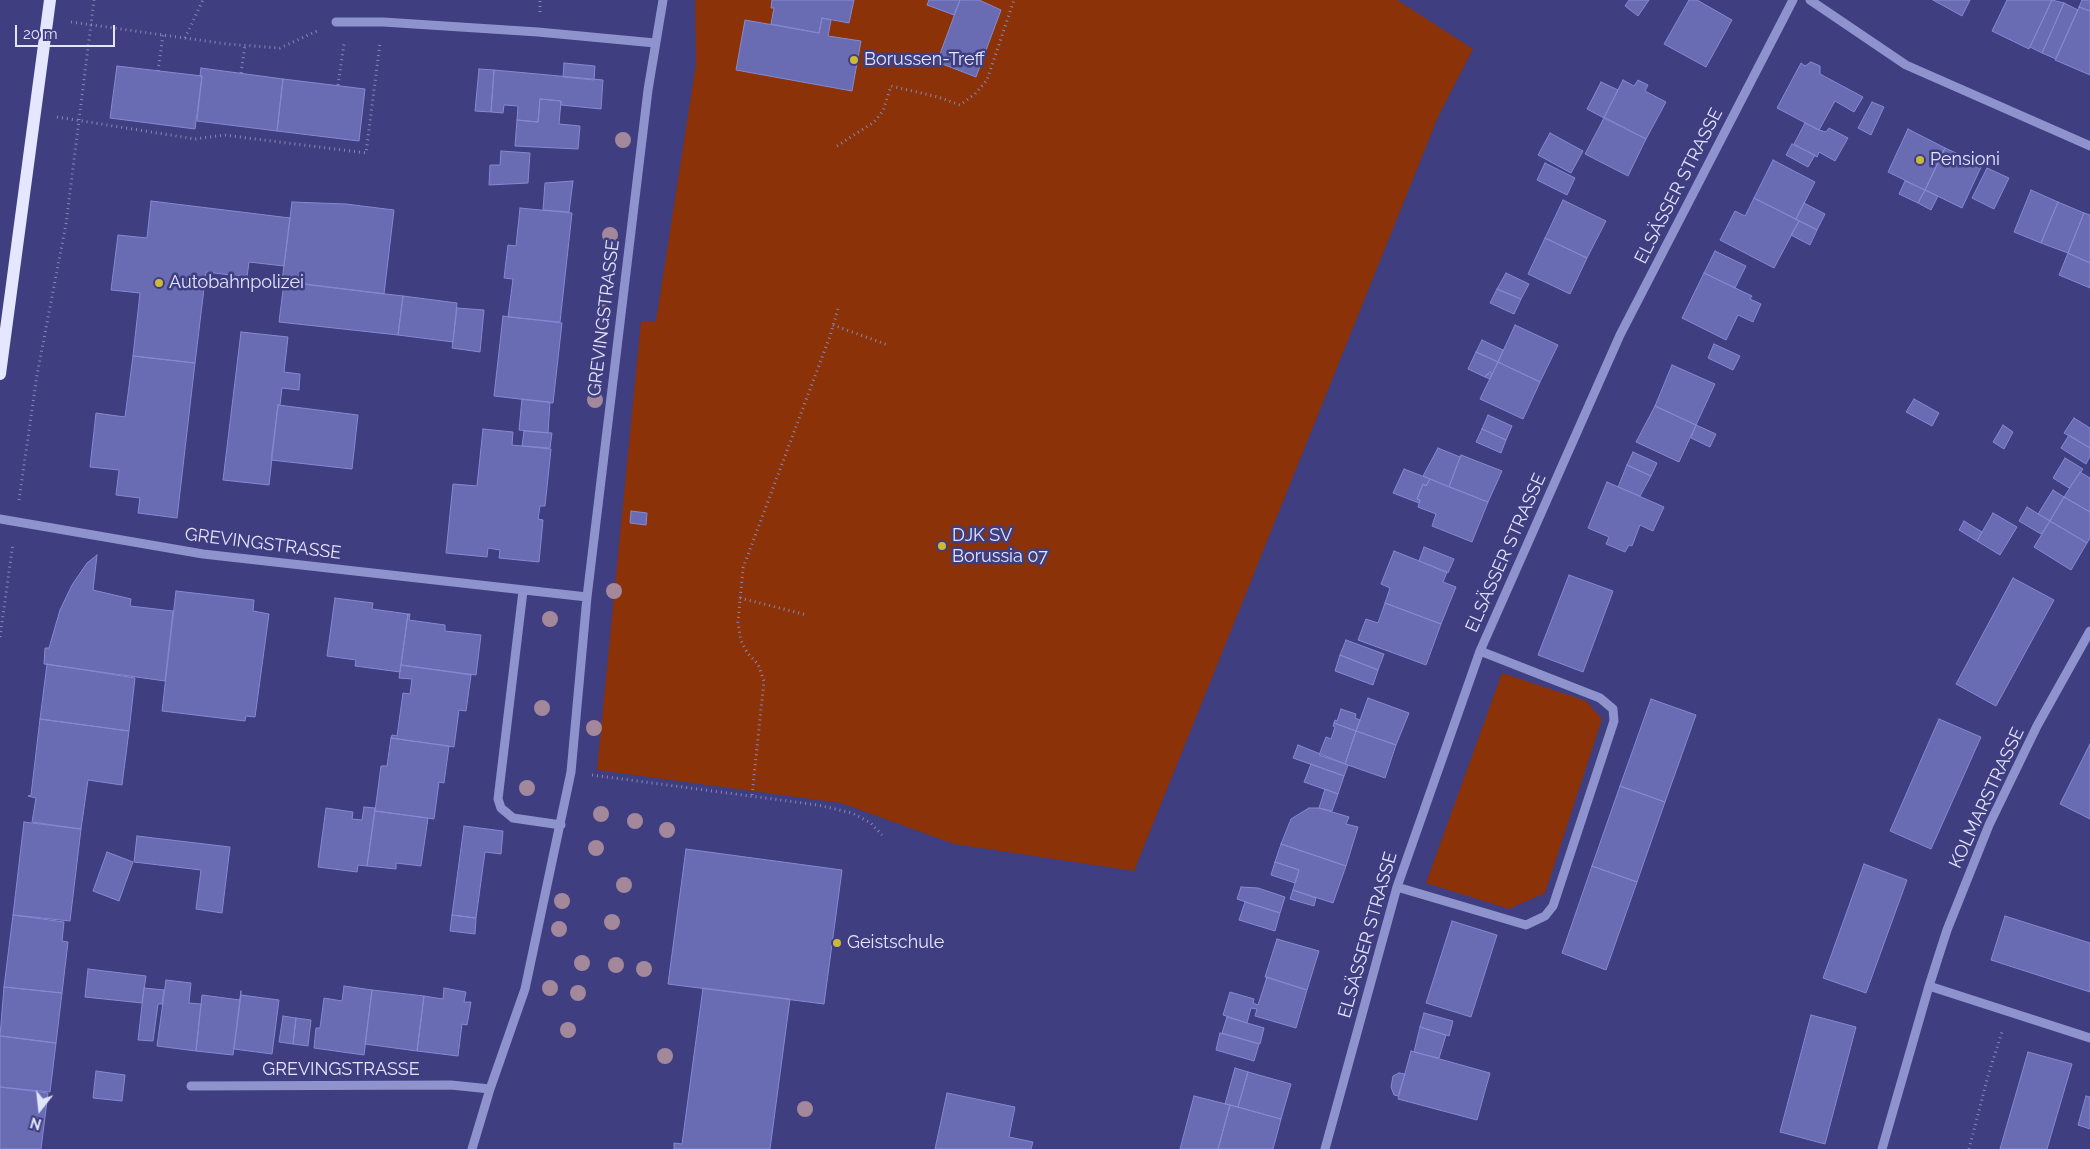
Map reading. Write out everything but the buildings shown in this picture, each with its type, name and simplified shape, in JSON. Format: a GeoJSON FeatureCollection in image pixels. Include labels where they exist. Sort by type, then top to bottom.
{"type":"FeatureCollection","features":[{"type":"Feature","properties":{"kind":"main road"},"geometry":{"type":"LineString","coordinates":[[0,374],[50,0]]}},
{"type":"Feature","properties":{"kind":"street","name":"GREVINGSTRASSE"},"geometry":{"type":"LineString","coordinates":[[472,1149],[490,1089],[525,989],[571,772],[587,597],[655,44],[663,0]]}},
{"type":"Feature","properties":{"kind":"street","name":"ELSÄSSER STRASSE"},"geometry":{"type":"LineString","coordinates":[[1325,1149],[1397,887],[1480,651],[1620,335],[1793,0]]}},
{"type":"Feature","properties":{"kind":"street"},"geometry":{"type":"LineString","coordinates":[[1810,0],[1906,65],[2090,146]]}},
{"type":"Feature","properties":{"kind":"street"},"geometry":{"type":"LineString","coordinates":[[336,22],[383,22],[655,44]]}},
{"type":"Feature","properties":{"kind":"street","name":"GREVINGSTRASSE"},"geometry":{"type":"LineString","coordinates":[[0,519],[203,554],[587,597]]}},
{"type":"Feature","properties":{"kind":"street"},"geometry":{"type":"LineString","coordinates":[[523,590],[498,799],[501,808],[512,818],[561,825]]}},
{"type":"Feature","properties":{"kind":"street","name":"KOLMARSTRASSE"},"geometry":{"type":"LineString","coordinates":[[1882,1149],[1947,930],[1989,825],[2037,726],[2090,631]]}},
{"type":"Feature","properties":{"kind":"street"},"geometry":{"type":"LineString","coordinates":[[1397,887],[1526,925],[1545,916],[1553,906],[1614,721],[1614,709],[1600,698],[1480,651]]}},
{"type":"Feature","properties":{"kind":"street"},"geometry":{"type":"LineString","coordinates":[[1929,986],[2090,1038]]}},
{"type":"Feature","properties":{"kind":"street","name":"GREVINGSTRASSE"},"geometry":{"type":"LineString","coordinates":[[191,1086],[451,1086],[490,1089]]}},
{"type":"Feature","properties":{"kind":"path"},"geometry":{"type":"LineString","coordinates":[[0,637],[37,375],[66,224],[94,0]]}},
{"type":"Feature","properties":{"kind":"path"},"geometry":{"type":"LineString","coordinates":[[185,38],[203,0]]}},
{"type":"Feature","properties":{"kind":"path"},"geometry":{"type":"LineString","coordinates":[[837,146],[874,122],[883,111],[891,86],[938,97],[960,105],[975,94],[987,80],[1014,0]]}},
{"type":"Feature","properties":{"kind":"path"},"geometry":{"type":"LineString","coordinates":[[47,19],[185,38],[280,48],[336,22]]}},
{"type":"Feature","properties":{"kind":"path"},"geometry":{"type":"LineString","coordinates":[[338,85],[347,22]]}},
{"type":"Feature","properties":{"kind":"path"},"geometry":{"type":"LineString","coordinates":[[34,113],[79,122],[195,139],[224,135],[366,153],[383,22]]}},
{"type":"Feature","properties":{"kind":"path"},"geometry":{"type":"LineString","coordinates":[[158,71],[163,35]]}},
{"type":"Feature","properties":{"kind":"path"},"geometry":{"type":"LineString","coordinates":[[241,74],[244,45]]}},
{"type":"Feature","properties":{"kind":"path"},"geometry":{"type":"LineString","coordinates":[[752,795],[764,681],[758,664],[748,654],[741,642],[738,622],[743,568],[838,309]]}},
{"type":"Feature","properties":{"kind":"path"},"geometry":{"type":"LineString","coordinates":[[833,325],[888,345]]}},
{"type":"Feature","properties":{"kind":"path"},"geometry":{"type":"LineString","coordinates":[[740,598],[807,615]]}},
{"type":"Feature","properties":{"kind":"path"},"geometry":{"type":"LineString","coordinates":[[571,772],[818,805],[852,813],[871,823],[882,834]]}},
{"type":"Feature","properties":{"kind":"path"},"geometry":{"type":"LineString","coordinates":[[1969,1149],[1988,1076],[2009,1012]]}},
{"type":"Feature","properties":{"kind":"shaded area","name":"DJK SV Borussia 07"},"geometry":{"type":"Polygon","coordinates":[[[695,0],[1397,0],[1473,49],[1438,117],[1134,871],[954,844],[841,803],[597,770],[641,321],[656,321],[696,64],[695,0]]]}},
{"type":"Feature","properties":{"kind":"shaded area"},"geometry":{"type":"Polygon","coordinates":[[[1502,673],[1586,701],[1602,719],[1545,893],[1509,909],[1426,883],[1502,673]]]}},
{"type":"Feature","properties":{"kind":"place","name":"Borussen-Treff"},"geometry":{"type":"Point","coordinates":[854,60]}},
{"type":"Feature","properties":{"kind":"place","name":"Pensioni"},"geometry":{"type":"Point","coordinates":[1920,160]}},
{"type":"Feature","properties":{"kind":"place","name":"Autobahnpolizei"},"geometry":{"type":"Point","coordinates":[159,283]}},
{"type":"Feature","properties":{"kind":"place","name":"DJK SV Borussia 07"},"geometry":{"type":"Point","coordinates":[942,546]}},
{"type":"Feature","properties":{"kind":"place","name":"Geistschule"},"geometry":{"type":"Point","coordinates":[837,943]}}]}
